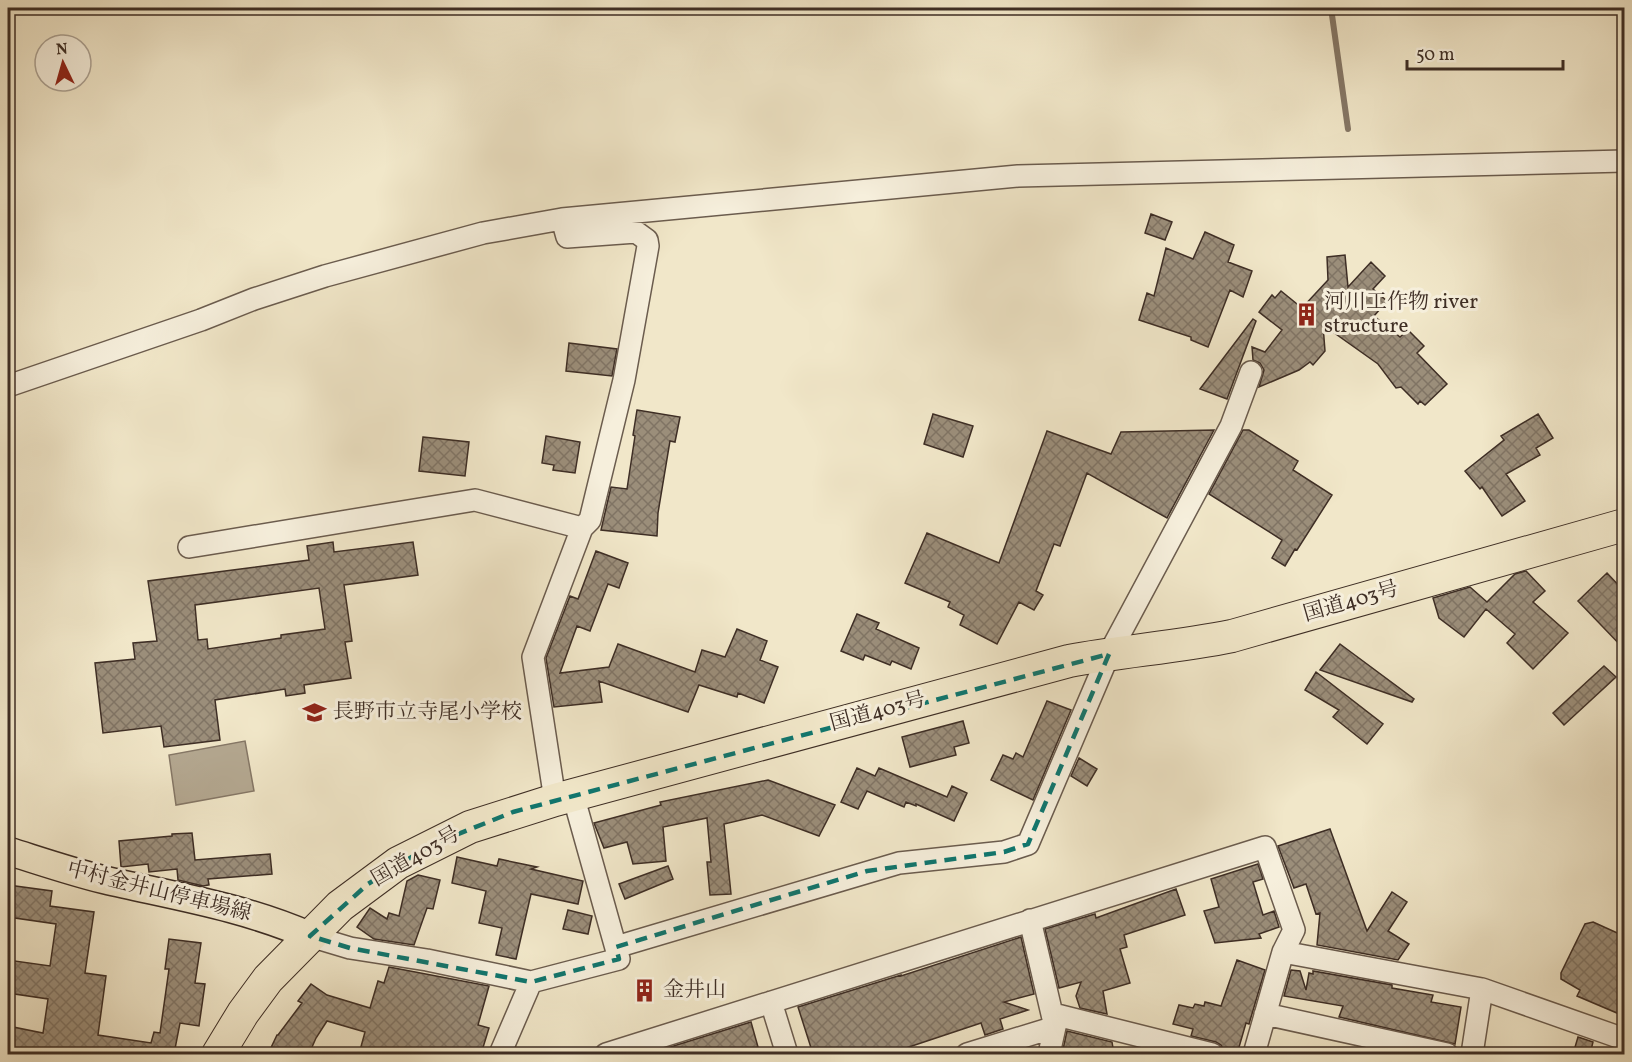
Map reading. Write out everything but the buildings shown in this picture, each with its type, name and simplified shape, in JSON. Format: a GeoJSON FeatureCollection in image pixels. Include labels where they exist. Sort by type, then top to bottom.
{"type":"FeatureCollection","features":[{"type":"Feature","properties":{"kind":"highway","name":"国道403号"},"geometry":{"type":"LineString","coordinates":[[218,1054],[243,1013],[268,980],[340,906],[398,863],[470,827],[564,797],[1069,661],[1188,645],[1232,636],[1624,525]]}},
{"type":"Feature","properties":{"kind":"main road","name":"中村金井山停車場線"},"geometry":{"type":"LineString","coordinates":[[8,851],[102,879],[228,907],[284,924],[310,936]]}},
{"type":"Feature","properties":{"kind":"street"},"geometry":{"type":"LineString","coordinates":[[8,386],[325,276],[483,233],[562,219],[1018,176],[1624,161]]}},
{"type":"Feature","properties":{"kind":"street"},"geometry":{"type":"LineString","coordinates":[[310,936],[350,948],[427,960],[531,982],[619,959],[564,797],[532,657],[582,528],[590,520],[624,380],[648,246],[646,240],[636,232],[567,237],[562,219]]}},
{"type":"Feature","properties":{"kind":"street"},"geometry":{"type":"LineString","coordinates":[[616,947],[899,863],[1004,852],[1028,844],[1109,654],[1231,426],[1251,372]]}},
{"type":"Feature","properties":{"kind":"street"},"geometry":{"type":"LineString","coordinates":[[189,547],[476,500],[582,528]]}},
{"type":"Feature","properties":{"kind":"street"},"geometry":{"type":"LineString","coordinates":[[606,1054],[1265,847],[1294,930],[1283,952],[1254,1054]]}},
{"type":"Feature","properties":{"kind":"street"},"geometry":{"type":"LineString","coordinates":[[1030,920],[1054,1021],[1049,1054]]}},
{"type":"Feature","properties":{"kind":"street"},"geometry":{"type":"LineString","coordinates":[[1283,952],[1482,989],[1624,1039]]}},
{"type":"Feature","properties":{"kind":"street"},"geometry":{"type":"LineString","coordinates":[[500,1054],[531,982]]}},
{"type":"Feature","properties":{"kind":"street"},"geometry":{"type":"LineString","coordinates":[[1472,1054],[1482,989]]}},
{"type":"Feature","properties":{"kind":"street"},"geometry":{"type":"LineString","coordinates":[[771,1002],[787,1054]]}},
{"type":"Feature","properties":{"kind":"street"},"geometry":{"type":"LineString","coordinates":[[1265,1014],[1372,1046],[1447,1054]]}},
{"type":"Feature","properties":{"kind":"street"},"geometry":{"type":"LineString","coordinates":[[967,1054],[1054,1021],[1212,1054]]}},
{"type":"Feature","properties":{"kind":"highlighted area"},"geometry":{"type":"Polygon","coordinates":[[[1109,654],[1028,844],[1004,852],[867,871],[616,947],[619,959],[531,982],[350,948],[310,936],[368,884],[431,845],[513,812],[1109,654]]]}},
{"type":"Feature","properties":{"kind":"shaded area"},"geometry":{"type":"Polygon","coordinates":[[[245,741],[254,791],[176,805],[169,755],[245,741]]]}},
{"type":"Feature","properties":{"kind":"waterway"},"geometry":{"type":"LineString","coordinates":[[1331,8],[1348,129]]}},
{"type":"Feature","properties":{"kind":"place","name":"河川工作物 river structure"},"geometry":{"type":"Point","coordinates":[1306,314]}},
{"type":"Feature","properties":{"kind":"place","name":"長野市立寺尾小学校"},"geometry":{"type":"Point","coordinates":[315,712]}},
{"type":"Feature","properties":{"kind":"place","name":"金井山"},"geometry":{"type":"Point","coordinates":[645,990]}}]}
